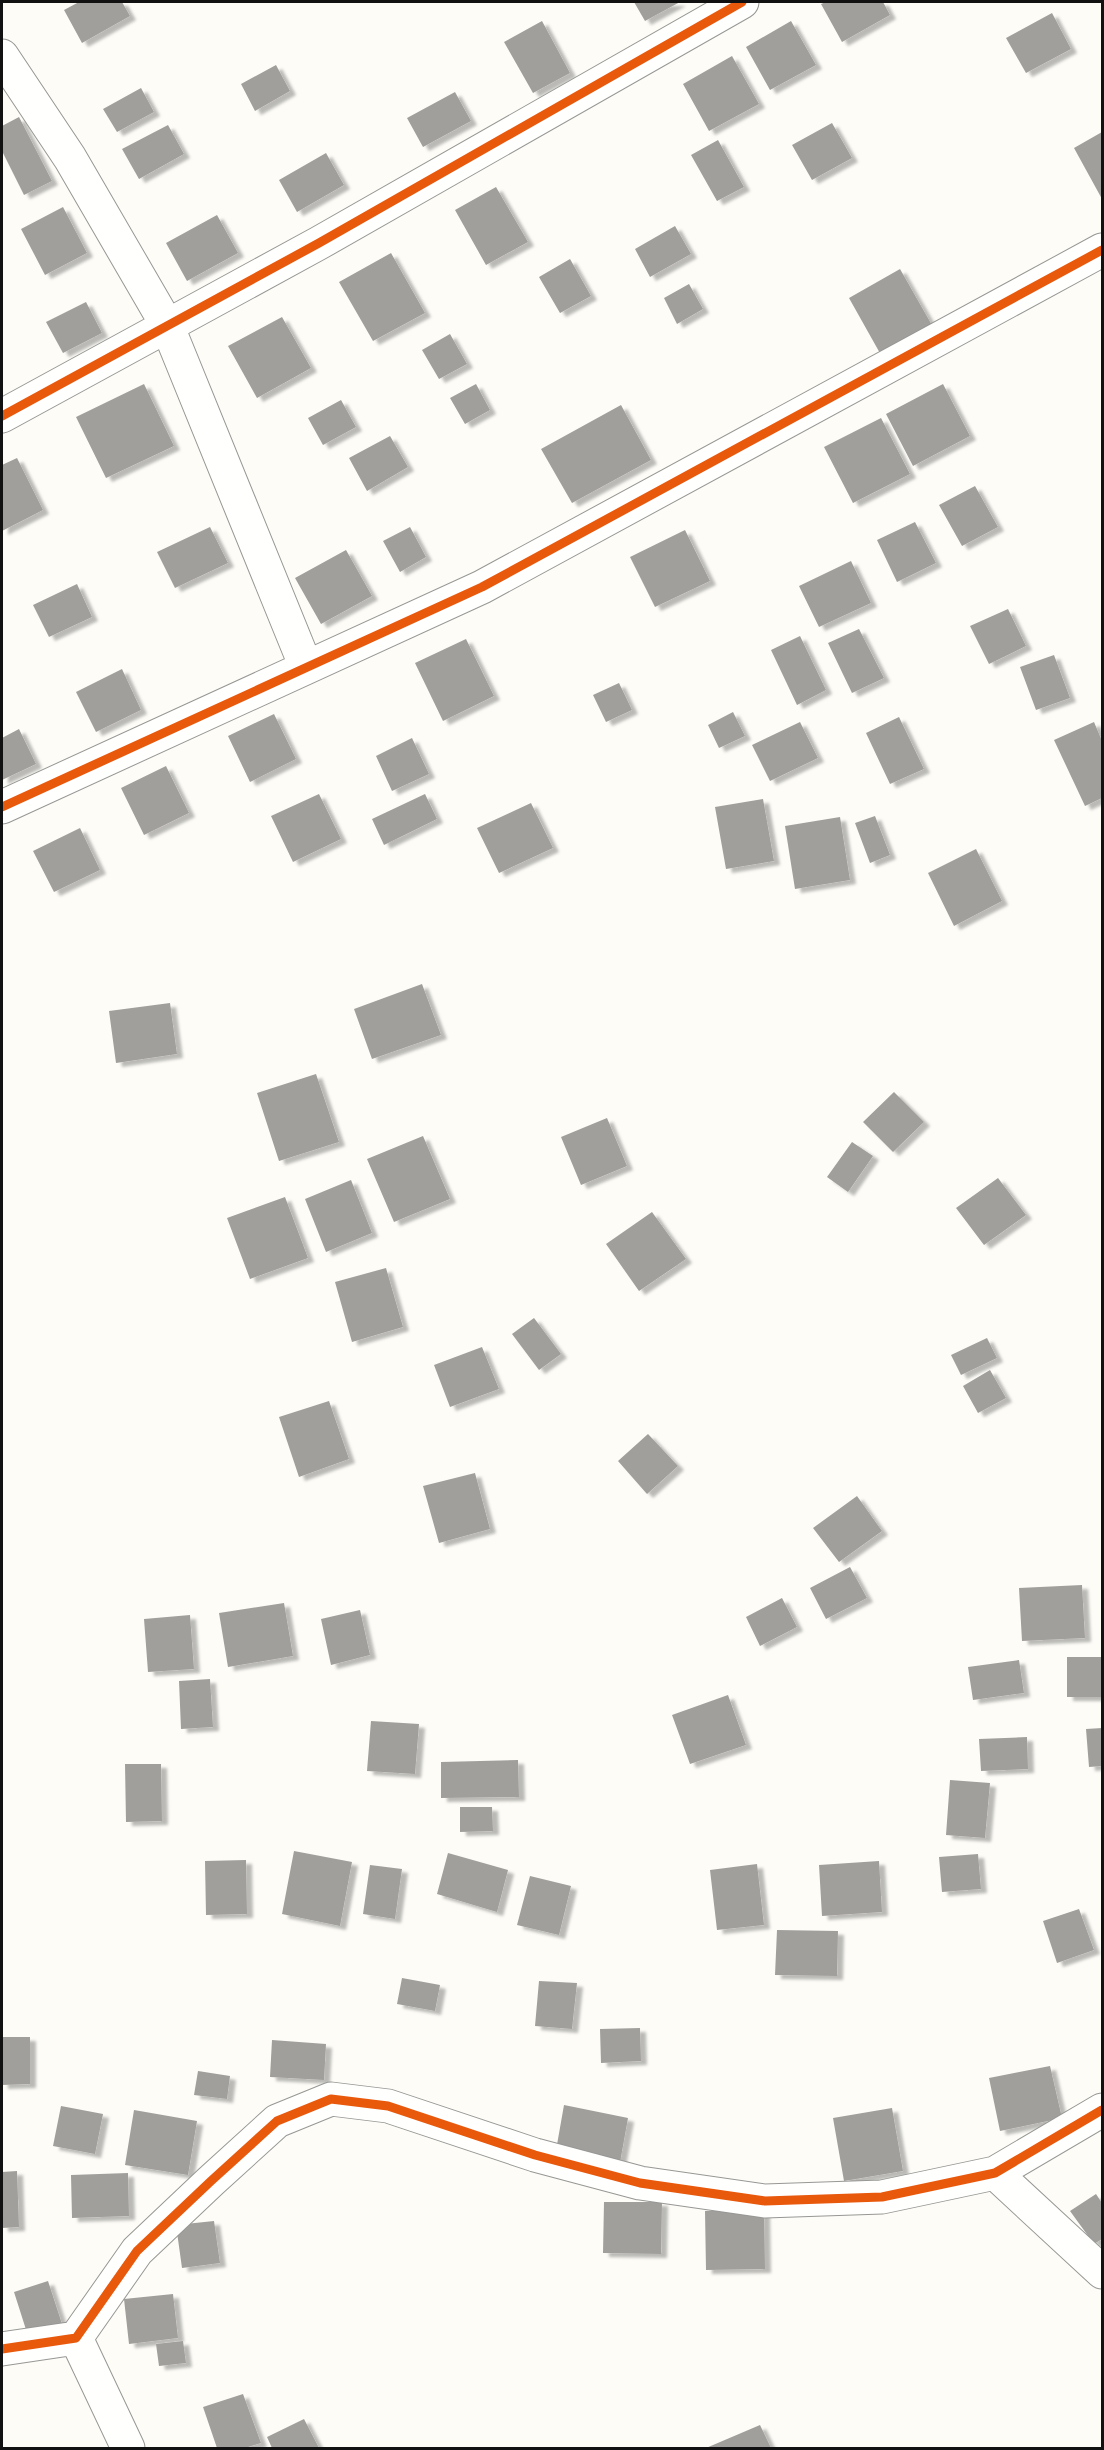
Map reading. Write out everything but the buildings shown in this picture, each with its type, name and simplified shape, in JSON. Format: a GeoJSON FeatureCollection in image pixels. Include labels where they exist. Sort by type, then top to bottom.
{"type":"FeatureCollection","features":[{"type":"Feature","properties":{"kind":"street"},"geometry":{"type":"LineString","coordinates":[[2,416],[330,237],[742,2]]}},
{"type":"Feature","properties":{"kind":"street"},"geometry":{"type":"LineString","coordinates":[[2,56],[70,158],[167,325],[306,667]]}},
{"type":"Feature","properties":{"kind":"street"},"geometry":{"type":"LineString","coordinates":[[2,807],[482,587],[1102,250]]}},
{"type":"Feature","properties":{"kind":"street"},"geometry":{"type":"LineString","coordinates":[[2,2349],[76,2338],[137,2252],[211,2181],[277,2121],[331,2099],[388,2106],[535,2155],[640,2183],[765,2201],[882,2197],[995,2173],[1102,2110]]}},
{"type":"Feature","properties":{"kind":"street"},"geometry":{"type":"LineString","coordinates":[[995,2173],[1102,2272]]}},
{"type":"Feature","properties":{"kind":"street"},"geometry":{"type":"LineString","coordinates":[[76,2338],[128,2448]]}},
{"type":"Feature","properties":{"kind":"cycle path"},"geometry":{"type":"LineString","coordinates":[[2,416],[319,243],[742,2]]}},
{"type":"Feature","properties":{"kind":"cycle path"},"geometry":{"type":"LineString","coordinates":[[2,807],[482,587],[1102,250]]}},
{"type":"Feature","properties":{"kind":"cycle path"},"geometry":{"type":"LineString","coordinates":[[2,2349],[76,2338],[137,2251],[211,2181],[277,2121],[331,2099],[388,2106],[535,2155],[640,2183],[765,2201],[882,2197],[995,2173],[1102,2110]]}}]}
